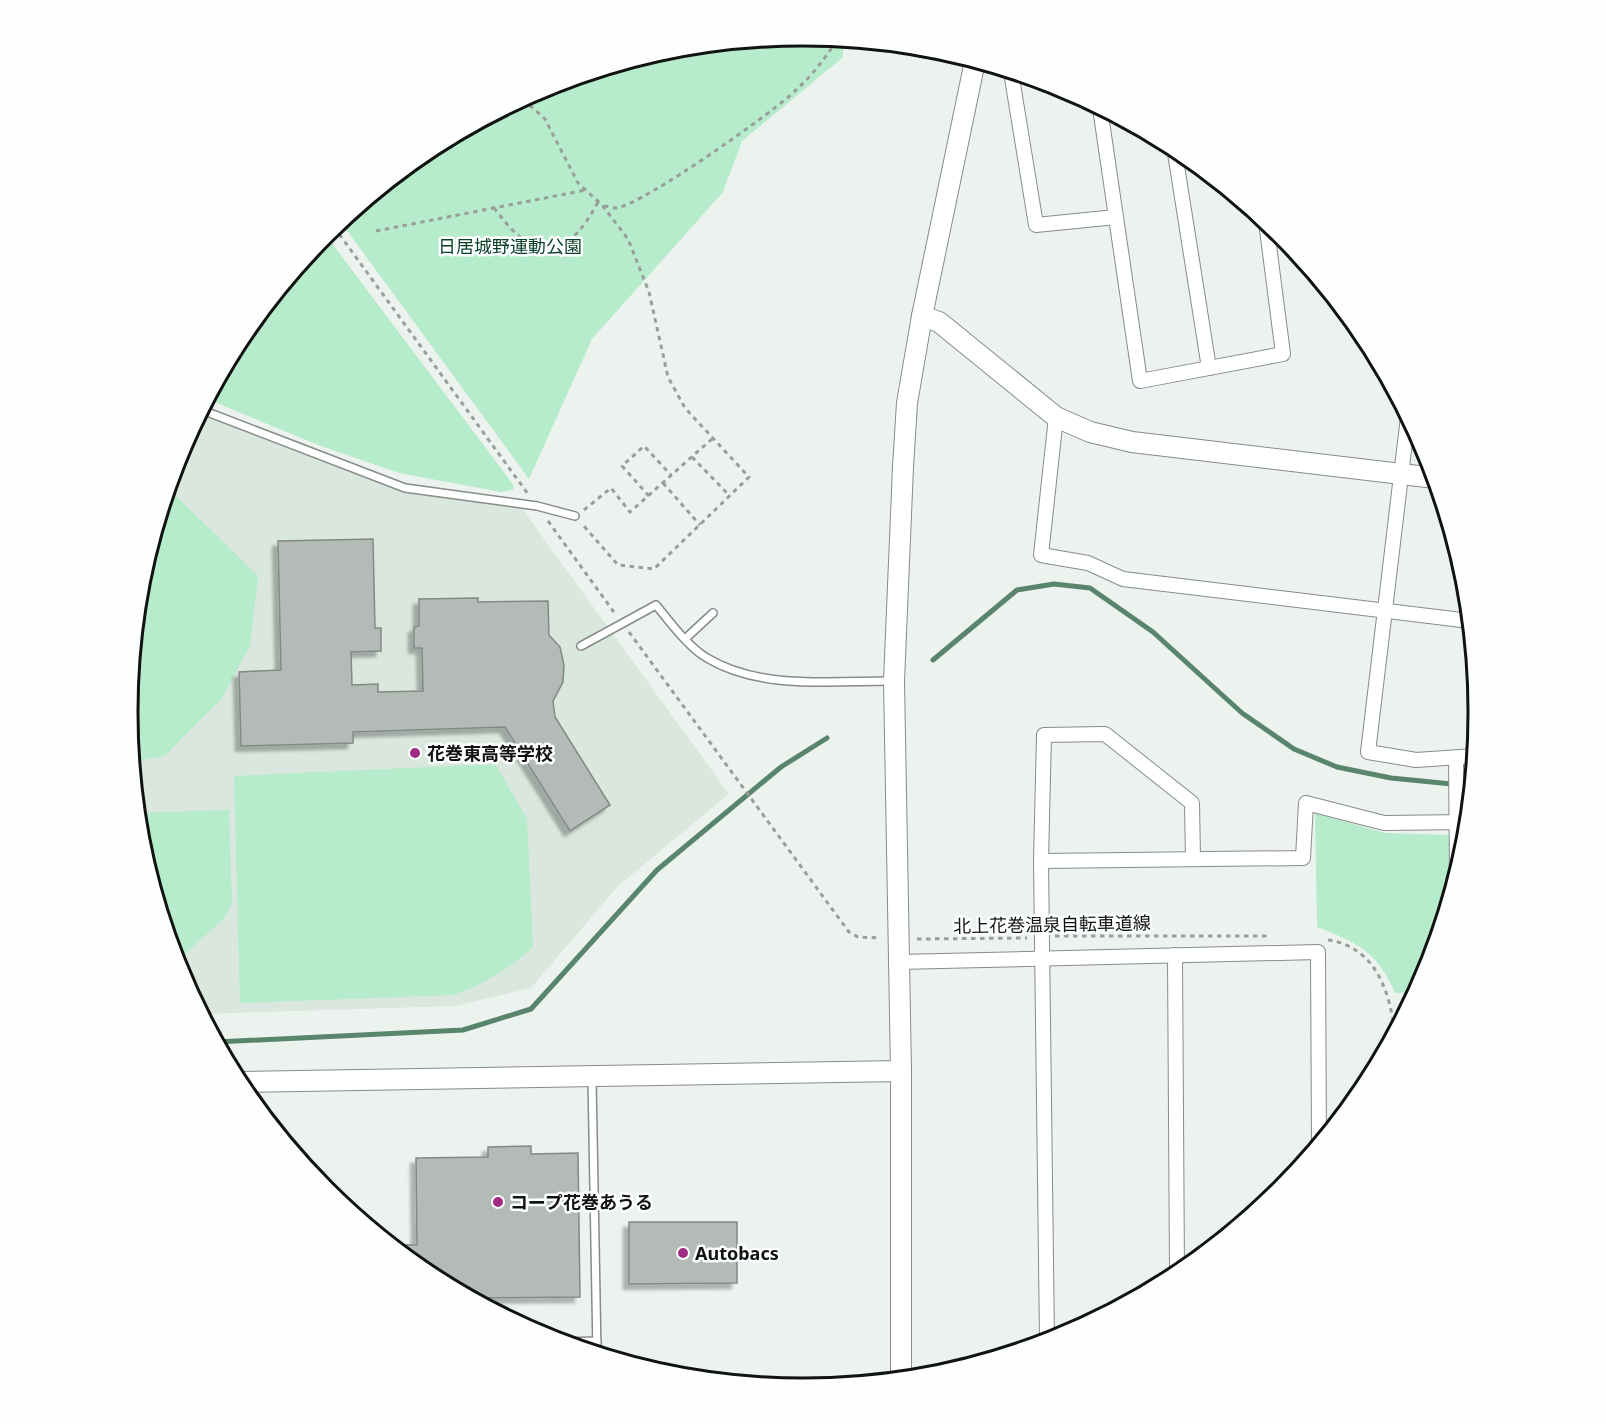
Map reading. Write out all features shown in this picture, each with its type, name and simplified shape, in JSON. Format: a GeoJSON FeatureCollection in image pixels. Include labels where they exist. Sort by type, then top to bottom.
{"type":"FeatureCollection","features":[{"type":"Feature","properties":{"kind":"street"},"geometry":{"type":"LineString","coordinates":[[901,1370],[901,1071],[894,681],[907,403],[922,315],[973,69]]}},
{"type":"Feature","properties":{"kind":"street"},"geometry":{"type":"LineString","coordinates":[[1012,81],[1036,225],[1116,217]]}},
{"type":"Feature","properties":{"kind":"street"},"geometry":{"type":"LineString","coordinates":[[1101,117],[1140,381],[1283,354],[1268,235]]}},
{"type":"Feature","properties":{"kind":"street"},"geometry":{"type":"LineString","coordinates":[[1176,161],[1209,368]]}},
{"type":"Feature","properties":{"kind":"street"},"geometry":{"type":"LineString","coordinates":[[922,315],[939,322],[1056,417],[1089,432],[1132,442],[1425,477]]}},
{"type":"Feature","properties":{"kind":"street"},"geometry":{"type":"LineString","coordinates":[[1056,417],[1041,555],[1088,563],[1123,579],[1462,620]]}},
{"type":"Feature","properties":{"kind":"street"},"geometry":{"type":"LineString","coordinates":[[1406,431],[1368,752],[1416,760],[1467,757]]}},
{"type":"Feature","properties":{"kind":"street"},"geometry":{"type":"LineString","coordinates":[[1047,1331],[1041,861],[1044,735],[1105,734],[1192,803],[1193,859]]}},
{"type":"Feature","properties":{"kind":"street"},"geometry":{"type":"LineString","coordinates":[[1456,758],[1461,811]]}},
{"type":"Feature","properties":{"kind":"street"},"geometry":{"type":"LineString","coordinates":[[1041,861],[1303,858],[1306,803],[1384,823],[1459,822]]}},
{"type":"Feature","properties":{"kind":"street"},"geometry":{"type":"LineString","coordinates":[[898,962],[1318,952],[1319,1132]]}},
{"type":"Feature","properties":{"kind":"street"},"geometry":{"type":"LineString","coordinates":[[1175,955],[1177,1262]]}},
{"type":"Feature","properties":{"kind":"street"},"geometry":{"type":"LineString","coordinates":[[250,1082],[901,1071]]}},
{"type":"Feature","properties":{"kind":"lane"},"geometry":{"type":"LineString","coordinates":[[209,413],[405,488],[537,506],[575,516]]}},
{"type":"Feature","properties":{"kind":"lane"},"geometry":{"type":"LineString","coordinates":[[581,646],[656,605],[705,658],[747,674],[789,681],[894,681]]}},
{"type":"Feature","properties":{"kind":"lane"},"geometry":{"type":"LineString","coordinates":[[686,638],[713,613]]}},
{"type":"Feature","properties":{"kind":"lane"},"geometry":{"type":"LineString","coordinates":[[592,1077],[597,1344]]}},
{"type":"Feature","properties":{"kind":"lane"},"geometry":{"type":"LineString","coordinates":[[587,1341],[597,1341]]}},
{"type":"Feature","properties":{"kind":"path"},"geometry":{"type":"LineString","coordinates":[[602,205],[617,208],[646,195],[699,161],[795,91],[825,59],[832,47]]}},
{"type":"Feature","properties":{"kind":"path"},"geometry":{"type":"LineString","coordinates":[[530,105],[545,119],[578,183],[602,205],[628,239],[650,292],[668,377],[685,408],[713,438],[749,477],[654,569],[618,565],[575,516],[611,488],[630,512],[713,438]]}},
{"type":"Feature","properties":{"kind":"path"},"geometry":{"type":"LineString","coordinates":[[376,231],[586,190]]}},
{"type":"Feature","properties":{"kind":"path"},"geometry":{"type":"LineString","coordinates":[[494,208],[526,241],[545,248],[567,243],[584,229],[598,202]]}},
{"type":"Feature","properties":{"kind":"path"},"geometry":{"type":"LineString","coordinates":[[648,496],[622,466],[644,446],[672,475]]}},
{"type":"Feature","properties":{"kind":"path"},"geometry":{"type":"LineString","coordinates":[[692,457],[730,496]]}},
{"type":"Feature","properties":{"kind":"path"},"geometry":{"type":"LineString","coordinates":[[663,483],[700,525]]}},
{"type":"Feature","properties":{"kind":"path","name":"北上花巻温泉自転車道線"},"geometry":{"type":"LineString","coordinates":[[733,774],[849,932],[858,937],[1274,936]]}},
{"type":"Feature","properties":{"kind":"path"},"geometry":{"type":"LineString","coordinates":[[1326,939],[1356,952],[1383,981],[1393,1019]]}},
{"type":"Feature","properties":{"kind":"shaded area","name":"花巻東高等学校"},"geometry":{"type":"Polygon","coordinates":[[[209,413],[393,481],[515,499],[729,794],[618,886],[531,988],[456,1006],[210,1014],[188,967],[160,884],[150,842],[143,799],[137,712],[143,625],[160,540],[188,457],[209,413]]]}},
{"type":"Feature","properties":{"kind":"green space","name":"日居城野運動公園"},"geometry":{"type":"Polygon","coordinates":[[[803,46],[844,48],[842,58],[742,141],[723,192],[592,339],[529,479],[346,229],[398,184],[470,136],[548,97],[589,82],[673,59],[716,52],[803,46]]]}},
{"type":"Feature","properties":{"kind":"green space"},"geometry":{"type":"Polygon","coordinates":[[[331,242],[512,483],[514,489],[501,492],[399,473],[318,445],[215,402],[250,342],[275,307],[331,242]]]}},
{"type":"Feature","properties":{"kind":"green space"},"geometry":{"type":"Polygon","coordinates":[[[174,494],[258,576],[250,646],[221,699],[166,755],[139,761],[137,712],[143,625],[150,582],[174,494]]]}},
{"type":"Feature","properties":{"kind":"green space"},"geometry":{"type":"Polygon","coordinates":[[[495,764],[527,819],[533,947],[495,976],[453,995],[240,1003],[234,776],[495,764]]]}},
{"type":"Feature","properties":{"kind":"green space"},"geometry":{"type":"Polygon","coordinates":[[[229,810],[232,904],[225,917],[184,956],[160,884],[145,813],[229,810]]]}},
{"type":"Feature","properties":{"kind":"green space"},"geometry":{"type":"Polygon","coordinates":[[[1315,813],[1385,833],[1452,835],[1452,857],[1446,884],[1418,967],[1406,992],[1395,993],[1381,968],[1365,950],[1317,927],[1315,813]]]}},
{"type":"Feature","properties":{"kind":"building"},"geometry":{"type":"Polygon","coordinates":[[[373,539],[375,628],[381,628],[381,651],[351,652],[352,685],[378,684],[378,692],[423,691],[422,648],[414,648],[414,627],[419,626],[419,599],[478,598],[478,602],[548,601],[549,635],[560,647],[564,665],[563,682],[553,701],[555,717],[610,805],[570,831],[505,727],[353,732],[353,743],[241,746],[239,672],[281,670],[278,541],[373,539]]]}},
{"type":"Feature","properties":{"kind":"building","name":"コープ花巻あうる"},"geometry":{"type":"Polygon","coordinates":[[[531,1146],[531,1154],[578,1153],[580,1297],[488,1298],[433,1265],[405,1245],[417,1245],[416,1158],[488,1157],[488,1147],[531,1146]]]}},
{"type":"Feature","properties":{"kind":"building","name":"Autobacs"},"geometry":{"type":"Polygon","coordinates":[[[629,1222],[737,1222],[737,1283],[629,1284],[629,1222]]]}},
{"type":"Feature","properties":{"kind":"waterway"},"geometry":{"type":"LineString","coordinates":[[933,660],[1017,590],[1054,584],[1090,588],[1153,632],[1242,713],[1294,749],[1337,767],[1391,778],[1464,785]]}},
{"type":"Feature","properties":{"kind":"waterway"},"geometry":{"type":"LineString","coordinates":[[225,1042],[463,1030],[531,1009],[657,870],[781,767],[827,738]]}},
{"type":"Feature","properties":{"kind":"place","name":"花巻東高等学校"},"geometry":{"type":"Point","coordinates":[415,753]}},
{"type":"Feature","properties":{"kind":"place","name":"コープ花巻あうる"},"geometry":{"type":"Point","coordinates":[498,1202]}},
{"type":"Feature","properties":{"kind":"place","name":"Autobacs"},"geometry":{"type":"Point","coordinates":[683,1253]}}]}
